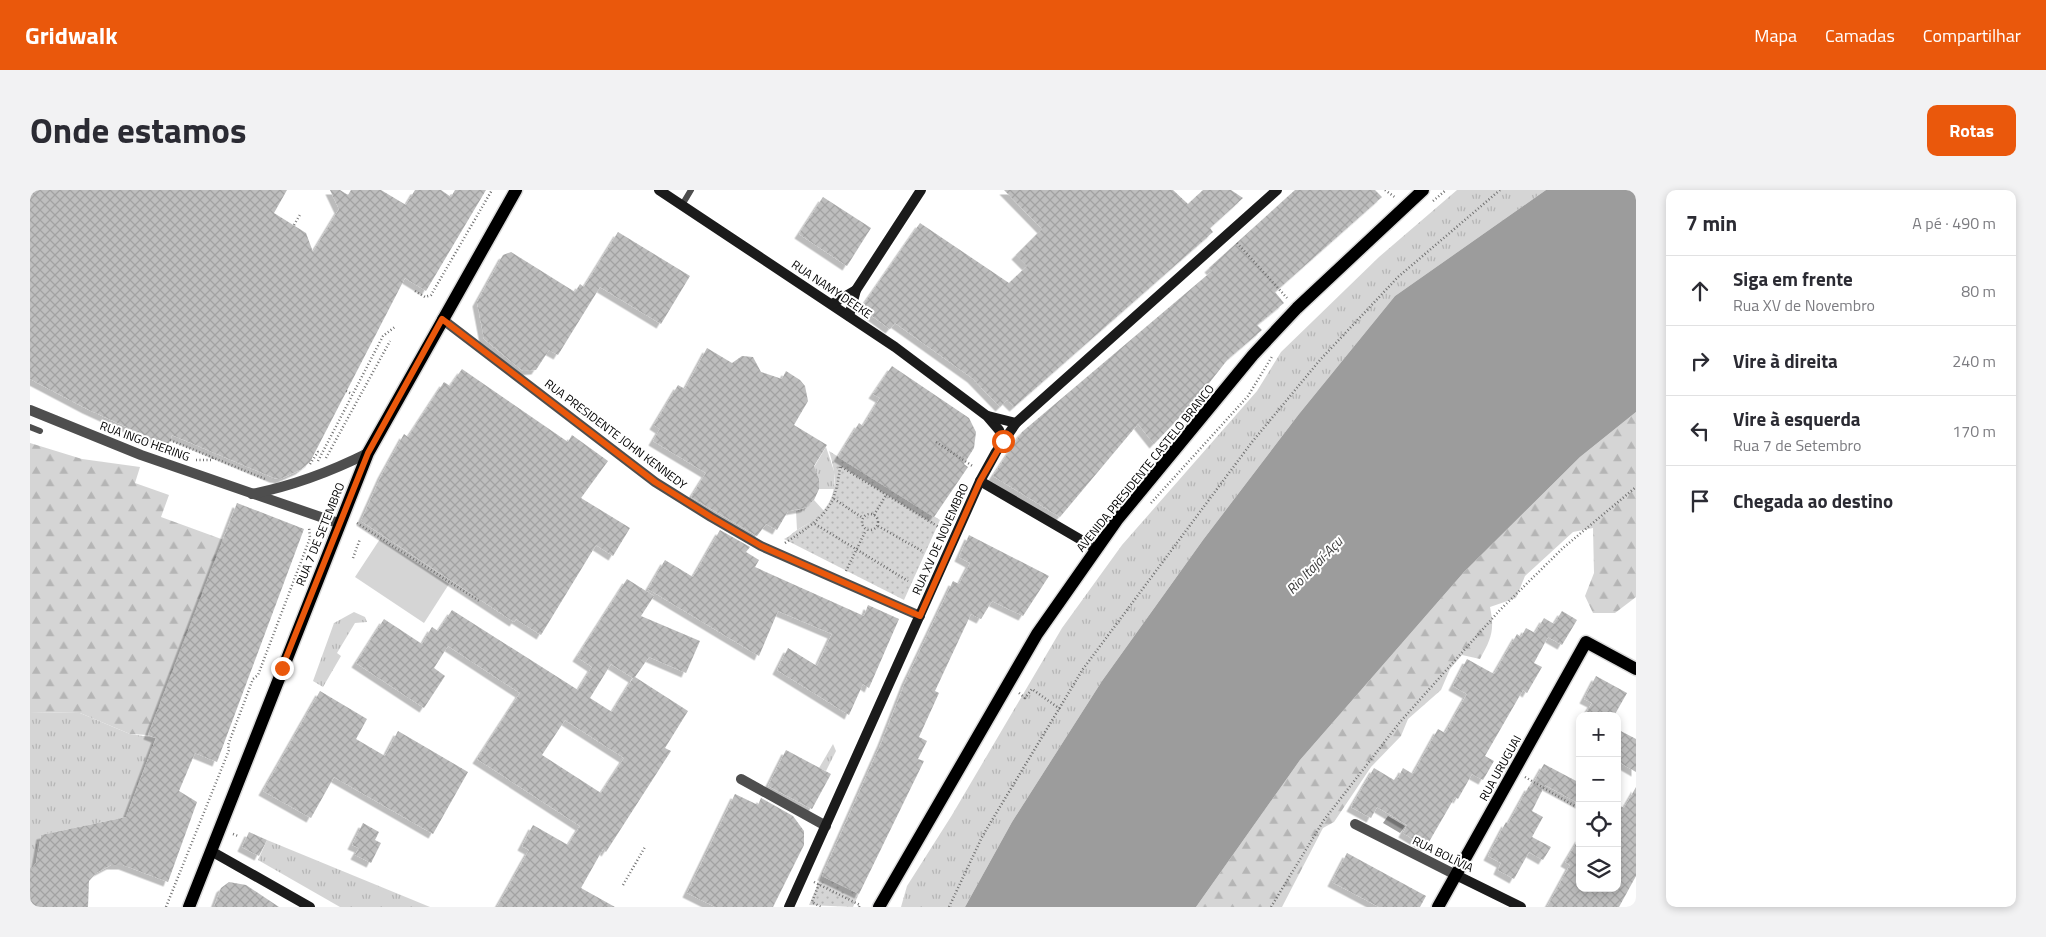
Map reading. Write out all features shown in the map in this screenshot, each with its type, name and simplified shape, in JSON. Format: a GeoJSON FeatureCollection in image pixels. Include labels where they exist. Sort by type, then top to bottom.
{"type":"FeatureCollection","features":[{"type":"Feature","properties":{"kind":"main road","name":"RUA 7 DE SETEMBRO"},"geometry":{"type":"LineString","coordinates":[[189,907],[338,523],[368,453],[516,190]]}},
{"type":"Feature","properties":{"kind":"main road","name":"AVENIDA PRESIDENTE CASTELO BRANCO"},"geometry":{"type":"LineString","coordinates":[[881,905],[1037,634],[1095,548],[1253,355],[1297,308],[1423,190]]}},
{"type":"Feature","properties":{"kind":"main road","name":"RUA URUGUAI"},"geometry":{"type":"LineString","coordinates":[[1438,907],[1586,642],[1636,669]]}},
{"type":"Feature","properties":{"kind":"street","name":"RUA NAMY DEEKE"},"geometry":{"type":"LineString","coordinates":[[659,190],[850,316],[987,416],[999,430],[1003,441]]}},
{"type":"Feature","properties":{"kind":"street"},"geometry":{"type":"LineString","coordinates":[[850,316],[856,290],[921,190]]}},
{"type":"Feature","properties":{"kind":"street","name":"RUA XV DE NOVEMBRO"},"geometry":{"type":"LineString","coordinates":[[789,907],[982,477],[1003,441],[1016,423],[1277,190]]}},
{"type":"Feature","properties":{"kind":"street"},"geometry":{"type":"LineString","coordinates":[[832,304],[856,290]]}},
{"type":"Feature","properties":{"kind":"street","name":"RUA PRESIDENTE JOHN KENNEDY"},"geometry":{"type":"LineString","coordinates":[[442,319],[655,482],[761,546],[842,580],[920,616]]}},
{"type":"Feature","properties":{"kind":"street","name":"RUA INGO HERING"},"geometry":{"type":"LineString","coordinates":[[30,410],[141,455],[338,523]]}},
{"type":"Feature","properties":{"kind":"street","name":"RUA NAMY DEEKE"},"geometry":{"type":"LineString","coordinates":[[987,416],[1016,423]]}},
{"type":"Feature","properties":{"kind":"street"},"geometry":{"type":"LineString","coordinates":[[251,494],[278,489],[348,463],[368,453]]}},
{"type":"Feature","properties":{"kind":"street"},"geometry":{"type":"LineString","coordinates":[[982,477],[1095,548]]}},
{"type":"Feature","properties":{"kind":"street"},"geometry":{"type":"LineString","coordinates":[[741,779],[826,826]]}},
{"type":"Feature","properties":{"kind":"street","name":"RUA BOLÍVIA"},"geometry":{"type":"LineString","coordinates":[[1355,824],[1521,907]]}},
{"type":"Feature","properties":{"kind":"street"},"geometry":{"type":"LineString","coordinates":[[211,851],[310,907]]}},
{"type":"Feature","properties":{"kind":"lane"},"geometry":{"type":"LineString","coordinates":[[682,205],[691,190]]}},
{"type":"Feature","properties":{"kind":"lane"},"geometry":{"type":"LineString","coordinates":[[30,427],[40,431]]}},
{"type":"Feature","properties":{"kind":"path"},"geometry":{"type":"LineString","coordinates":[[415,291],[425,297],[431,295],[492,190]]}},
{"type":"Feature","properties":{"kind":"path"},"geometry":{"type":"LineString","coordinates":[[1432,202],[1446,190]]}},
{"type":"Feature","properties":{"kind":"path"},"geometry":{"type":"LineString","coordinates":[[950,907],[983,835],[1094,654],[1252,442],[1320,360],[1398,277],[1500,190]]}},
{"type":"Feature","properties":{"kind":"path"},"geometry":{"type":"LineString","coordinates":[[294,225],[301,213]]}},
{"type":"Feature","properties":{"kind":"path"},"geometry":{"type":"LineString","coordinates":[[1229,234],[1297,308]]}},
{"type":"Feature","properties":{"kind":"path"},"geometry":{"type":"LineString","coordinates":[[306,467],[318,452],[321,453],[383,336],[396,326]]}},
{"type":"Feature","properties":{"kind":"path"},"geometry":{"type":"LineString","coordinates":[[323,464],[390,341]]}},
{"type":"Feature","properties":{"kind":"path"},"geometry":{"type":"LineString","coordinates":[[1147,507],[1248,396],[1278,348]]}},
{"type":"Feature","properties":{"kind":"path"},"geometry":{"type":"LineString","coordinates":[[346,391],[352,394]]}},
{"type":"Feature","properties":{"kind":"path"},"geometry":{"type":"LineString","coordinates":[[170,440],[268,480]]}},
{"type":"Feature","properties":{"kind":"path"},"geometry":{"type":"LineString","coordinates":[[936,442],[982,477]]}},
{"type":"Feature","properties":{"kind":"path"},"geometry":{"type":"LineString","coordinates":[[194,460],[212,460],[213,457]]}},
{"type":"Feature","properties":{"kind":"path"},"geometry":{"type":"LineString","coordinates":[[218,468],[221,460]]}},
{"type":"Feature","properties":{"kind":"path"},"geometry":{"type":"LineString","coordinates":[[782,546],[815,524],[834,499],[839,483],[840,466],[955,537]]}},
{"type":"Feature","properties":{"kind":"path"},"geometry":{"type":"LineString","coordinates":[[1270,907],[1324,820],[1400,722],[1498,611],[1563,548],[1636,487]]}},
{"type":"Feature","properties":{"kind":"path"},"geometry":{"type":"LineString","coordinates":[[874,515],[886,495]]}},
{"type":"Feature","properties":{"kind":"path"},"geometry":{"type":"LineString","coordinates":[[834,499],[863,518]]}},
{"type":"Feature","properties":{"kind":"path"},"geometry":{"type":"LineString","coordinates":[[863,518],[869,514],[874,515],[879,521],[878,526],[874,530],[866,530]]}},
{"type":"Feature","properties":{"kind":"path"},"geometry":{"type":"LineString","coordinates":[[863,518],[862,523],[866,530]]}},
{"type":"Feature","properties":{"kind":"path"},"geometry":{"type":"LineString","coordinates":[[356,522],[481,602]]}},
{"type":"Feature","properties":{"kind":"path"},"geometry":{"type":"LineString","coordinates":[[166,907],[185,864],[229,750],[228,745],[253,679],[258,675],[310,538],[310,529],[305,523]]}},
{"type":"Feature","properties":{"kind":"path"},"geometry":{"type":"LineString","coordinates":[[815,524],[908,581]]}},
{"type":"Feature","properties":{"kind":"path"},"geometry":{"type":"LineString","coordinates":[[878,526],[922,551]]}},
{"type":"Feature","properties":{"kind":"path"},"geometry":{"type":"LineString","coordinates":[[842,580],[866,530]]}},
{"type":"Feature","properties":{"kind":"path"},"geometry":{"type":"LineString","coordinates":[[353,558],[360,539]]}},
{"type":"Feature","properties":{"kind":"path"},"geometry":{"type":"LineString","coordinates":[[1014,689],[1025,698],[1032,689],[1060,709]]}},
{"type":"Feature","properties":{"kind":"path"},"geometry":{"type":"LineString","coordinates":[[1514,771],[1576,807]]}},
{"type":"Feature","properties":{"kind":"path"},"geometry":{"type":"LineString","coordinates":[[201,820],[208,823]]}},
{"type":"Feature","properties":{"kind":"path"},"geometry":{"type":"LineString","coordinates":[[233,834],[238,836]]}},
{"type":"Feature","properties":{"kind":"path"},"geometry":{"type":"LineString","coordinates":[[623,885],[644,847]]}},
{"type":"Feature","properties":{"kind":"path"},"geometry":{"type":"LineString","coordinates":[[185,864],[191,866]]}},
{"type":"Feature","properties":{"kind":"path"},"geometry":{"type":"LineString","coordinates":[[816,874],[813,881],[860,905],[859,907]]}},
{"type":"Feature","properties":{"kind":"path"},"geometry":{"type":"LineString","coordinates":[[819,884],[812,902],[821,907]]}},
{"type":"Feature","properties":{"kind":"green space"},"geometry":{"type":"Polygon","coordinates":[[[1457,190],[1546,190],[1395,296],[1299,414],[1203,540],[1102,681],[1012,822],[965,907],[901,907],[907,886],[952,815],[1062,628],[1122,545],[1257,391],[1281,352],[1379,257],[1457,190]]]}},
{"type":"Feature","properties":{"kind":"green space"},"geometry":{"type":"Polygon","coordinates":[[[1636,412],[1636,597],[1615,613],[1593,613],[1585,596],[1594,573],[1593,528],[1573,532],[1525,576],[1516,598],[1490,607],[1492,629],[1487,646],[1480,659],[1462,655],[1450,669],[1441,690],[1408,719],[1401,736],[1371,767],[1334,822],[1323,828],[1282,907],[1196,907],[1300,760],[1464,572],[1580,457],[1636,412]]]}},
{"type":"Feature","properties":{"kind":"green space"},"geometry":{"type":"Polygon","coordinates":[[[30,443],[82,459],[140,467],[135,483],[169,495],[161,517],[224,540],[148,735],[130,734],[80,713],[30,712],[30,443]]]}},
{"type":"Feature","properties":{"kind":"green space"},"geometry":{"type":"Polygon","coordinates":[[[826,447],[834,471],[834,489],[819,489],[819,479],[814,467],[826,447]]]}},
{"type":"Feature","properties":{"kind":"green space"},"geometry":{"type":"Polygon","coordinates":[[[829,451],[940,520],[904,600],[784,539],[819,515],[831,498],[834,489],[834,478],[829,451]]]}},
{"type":"Feature","properties":{"kind":"green space"},"geometry":{"type":"Polygon","coordinates":[[[814,500],[824,511],[816,519],[797,530],[796,511],[805,508],[814,500]]]}},
{"type":"Feature","properties":{"kind":"green space"},"geometry":{"type":"Polygon","coordinates":[[[380,539],[449,584],[424,623],[355,577],[380,539]]]}},
{"type":"Feature","properties":{"kind":"green space"},"geometry":{"type":"Polygon","coordinates":[[[354,612],[365,617],[367,622],[355,623],[337,653],[341,656],[323,687],[313,681],[334,623],[354,612]]]}},
{"type":"Feature","properties":{"kind":"green space"},"geometry":{"type":"Polygon","coordinates":[[[30,712],[80,713],[130,734],[156,738],[126,817],[41,835],[36,863],[30,871],[30,712]]]}},
{"type":"Feature","properties":{"kind":"green space"},"geometry":{"type":"Polygon","coordinates":[[[833,744],[836,751],[826,771],[819,768],[833,744]]]}},
{"type":"Feature","properties":{"kind":"green space"},"geometry":{"type":"Polygon","coordinates":[[[267,840],[430,907],[340,907],[258,860],[267,840]]]}},
{"type":"Feature","properties":{"kind":"green space"},"geometry":{"type":"Polygon","coordinates":[[[823,872],[823,876],[826,878],[857,893],[860,891],[853,907],[809,905],[823,872]]]}},
{"type":"Feature","properties":{"kind":"water","name":"Rio Itajaí-Açu"},"geometry":{"type":"Polygon","coordinates":[[[1546,190],[1636,190],[1636,412],[1580,457],[1464,572],[1300,760],[1196,907],[965,907],[1012,822],[1102,681],[1203,540],[1299,414],[1395,296],[1546,190]]]}},
{"type":"Feature","properties":{"kind":"water"},"geometry":{"type":"Polygon","coordinates":[[[1388,816],[1405,826],[1400,833],[1383,823],[1388,816]]]}},
{"type":"Feature","properties":{"kind":"building"},"geometry":{"type":"Polygon","coordinates":[[[30,190],[287,190],[274,213],[306,233],[313,252],[339,209],[330,190],[340,190],[348,195],[351,190],[381,190],[406,205],[415,190],[441,190],[451,197],[455,190],[486,190],[426,291],[405,278],[310,462],[300,470],[280,479],[172,435],[168,446],[87,409],[30,379],[30,190]]]}},
{"type":"Feature","properties":{"kind":"building"},"geometry":{"type":"Polygon","coordinates":[[[1004,190],[1173,190],[1188,204],[1203,190],[1231,190],[1243,198],[1210,228],[1213,232],[1014,407],[1007,400],[1000,407],[972,378],[895,323],[890,329],[861,308],[920,223],[1009,283],[1027,266],[1016,255],[1042,229],[1004,190]]]}},
{"type":"Feature","properties":{"kind":"building"},"geometry":{"type":"Polygon","coordinates":[[[1295,190],[1375,190],[1382,197],[1275,292],[1284,303],[1257,325],[1262,330],[1228,359],[1195,401],[1154,444],[1138,424],[1060,517],[993,476],[1022,432],[1212,271],[1209,268],[1295,190]]]}},
{"type":"Feature","properties":{"kind":"building"},"geometry":{"type":"Polygon","coordinates":[[[823,197],[871,228],[847,266],[799,234],[823,197]]]}},
{"type":"Feature","properties":{"kind":"building"},"geometry":{"type":"Polygon","coordinates":[[[618,232],[690,276],[661,324],[600,287],[558,355],[549,350],[536,370],[523,371],[484,339],[477,302],[503,255],[511,252],[575,292],[580,284],[584,287],[618,232]]]}},
{"type":"Feature","properties":{"kind":"building"},"geometry":{"type":"Polygon","coordinates":[[[707,348],[732,363],[742,356],[753,357],[761,372],[782,379],[786,371],[800,380],[805,386],[808,401],[794,425],[827,445],[814,466],[819,479],[819,489],[814,500],[805,508],[788,511],[777,530],[766,524],[757,536],[691,497],[706,473],[653,441],[660,429],[654,425],[678,385],[685,389],[707,348]]]}},
{"type":"Feature","properties":{"kind":"building"},"geometry":{"type":"Polygon","coordinates":[[[892,366],[969,418],[976,432],[974,448],[964,464],[968,467],[934,517],[838,457],[859,423],[863,426],[880,398],[873,394],[892,366]]]}},
{"type":"Feature","properties":{"kind":"building"},"geometry":{"type":"Polygon","coordinates":[[[462,369],[568,442],[572,435],[608,461],[581,498],[630,528],[613,556],[596,545],[541,635],[516,619],[514,622],[361,521],[382,474],[404,434],[408,437],[444,382],[450,386],[462,369]]]}},
{"type":"Feature","properties":{"kind":"building"},"geometry":{"type":"Polygon","coordinates":[[[237,503],[304,529],[217,762],[195,753],[179,791],[197,802],[168,882],[123,865],[111,865],[96,873],[89,881],[88,907],[30,907],[30,871],[36,863],[41,835],[126,817],[156,738],[148,735],[237,503]]]}},
{"type":"Feature","properties":{"kind":"building"},"geometry":{"type":"Polygon","coordinates":[[[720,530],[750,547],[746,552],[759,560],[755,567],[864,616],[868,605],[899,619],[869,688],[863,684],[849,715],[777,670],[788,648],[817,666],[832,634],[778,611],[759,656],[648,589],[665,560],[693,577],[720,530]]]}},
{"type":"Feature","properties":{"kind":"building"},"geometry":{"type":"Polygon","coordinates":[[[969,535],[1049,576],[1023,616],[992,601],[981,619],[971,614],[935,691],[939,693],[919,737],[927,741],[918,759],[924,761],[859,894],[822,876],[882,741],[906,680],[953,581],[959,584],[970,563],[959,557],[969,535]]]}},
{"type":"Feature","properties":{"kind":"building"},"geometry":{"type":"Polygon","coordinates":[[[627,579],[654,596],[641,616],[700,641],[686,673],[649,657],[635,677],[688,711],[665,748],[671,751],[606,852],[603,849],[581,888],[615,907],[497,907],[529,850],[522,846],[533,825],[568,845],[580,826],[477,759],[520,693],[448,646],[434,668],[445,676],[424,708],[356,663],[384,619],[422,644],[432,627],[438,631],[452,610],[578,690],[592,667],[577,657],[627,579]],[[611,664],[590,698],[612,712],[633,678],[611,664]],[[565,720],[542,755],[601,793],[624,758],[565,720]]]}},
{"type":"Feature","properties":{"kind":"building"},"geometry":{"type":"Polygon","coordinates":[[[1562,611],[1577,620],[1562,645],[1548,637],[1534,663],[1542,667],[1527,693],[1523,690],[1485,756],[1494,761],[1483,780],[1472,774],[1458,799],[1455,797],[1426,847],[1403,833],[1407,825],[1377,807],[1371,818],[1351,807],[1374,768],[1394,780],[1396,777],[1398,778],[1403,768],[1413,774],[1438,729],[1445,733],[1467,694],[1453,686],[1467,659],[1494,674],[1517,634],[1521,637],[1526,628],[1535,633],[1544,618],[1554,624],[1562,611]]]}},
{"type":"Feature","properties":{"kind":"building"},"geometry":{"type":"Polygon","coordinates":[[[1596,676],[1627,693],[1616,712],[1586,712],[1592,703],[1584,699],[1596,676]]]}},
{"type":"Feature","properties":{"kind":"building"},"geometry":{"type":"Polygon","coordinates":[[[320,691],[367,719],[356,739],[385,756],[398,731],[468,772],[433,834],[334,777],[311,818],[263,791],[320,691]]]}},
{"type":"Feature","properties":{"kind":"building"},"geometry":{"type":"Polygon","coordinates":[[[1621,731],[1636,739],[1636,772],[1621,763],[1621,731]]]}},
{"type":"Feature","properties":{"kind":"building"},"geometry":{"type":"Polygon","coordinates":[[[786,750],[831,774],[812,809],[768,786],[786,750]]]}},
{"type":"Feature","properties":{"kind":"building"},"geometry":{"type":"Polygon","coordinates":[[[1544,764],[1576,781],[1576,802],[1545,785],[1532,811],[1543,817],[1532,837],[1551,847],[1543,860],[1529,852],[1514,879],[1498,870],[1501,863],[1488,856],[1506,822],[1508,824],[1529,786],[1531,787],[1544,764]]]}},
{"type":"Feature","properties":{"kind":"building"},"geometry":{"type":"Polygon","coordinates":[[[1636,787],[1636,876],[1619,907],[1547,907],[1570,865],[1565,862],[1576,844],[1576,892],[1621,892],[1621,806],[1624,808],[1636,787]]]}},
{"type":"Feature","properties":{"kind":"building"},"geometry":{"type":"Polygon","coordinates":[[[735,794],[758,805],[761,798],[793,816],[804,831],[804,845],[773,907],[715,907],[687,893],[735,794]]]}},
{"type":"Feature","properties":{"kind":"building"},"geometry":{"type":"Polygon","coordinates":[[[363,823],[379,832],[375,840],[381,843],[371,863],[355,855],[359,848],[352,845],[363,823]]]}},
{"type":"Feature","properties":{"kind":"building"},"geometry":{"type":"Polygon","coordinates":[[[249,832],[267,840],[259,856],[242,847],[249,832]]]}},
{"type":"Feature","properties":{"kind":"building"},"geometry":{"type":"Polygon","coordinates":[[[1347,853],[1426,896],[1420,907],[1379,907],[1332,882],[1347,853]]]}},
{"type":"Feature","properties":{"kind":"building"},"geometry":{"type":"Polygon","coordinates":[[[229,882],[246,885],[279,907],[214,907],[221,888],[229,882]]]}},
{"type":"Feature","properties":{"kind":"route"},"geometry":{"type":"LineString","coordinates":[[282,668],[338,523],[368,453],[442,319],[655,482],[711,517],[761,546],[842,580],[920,616],[980,481],[1003,441]]}}]}
